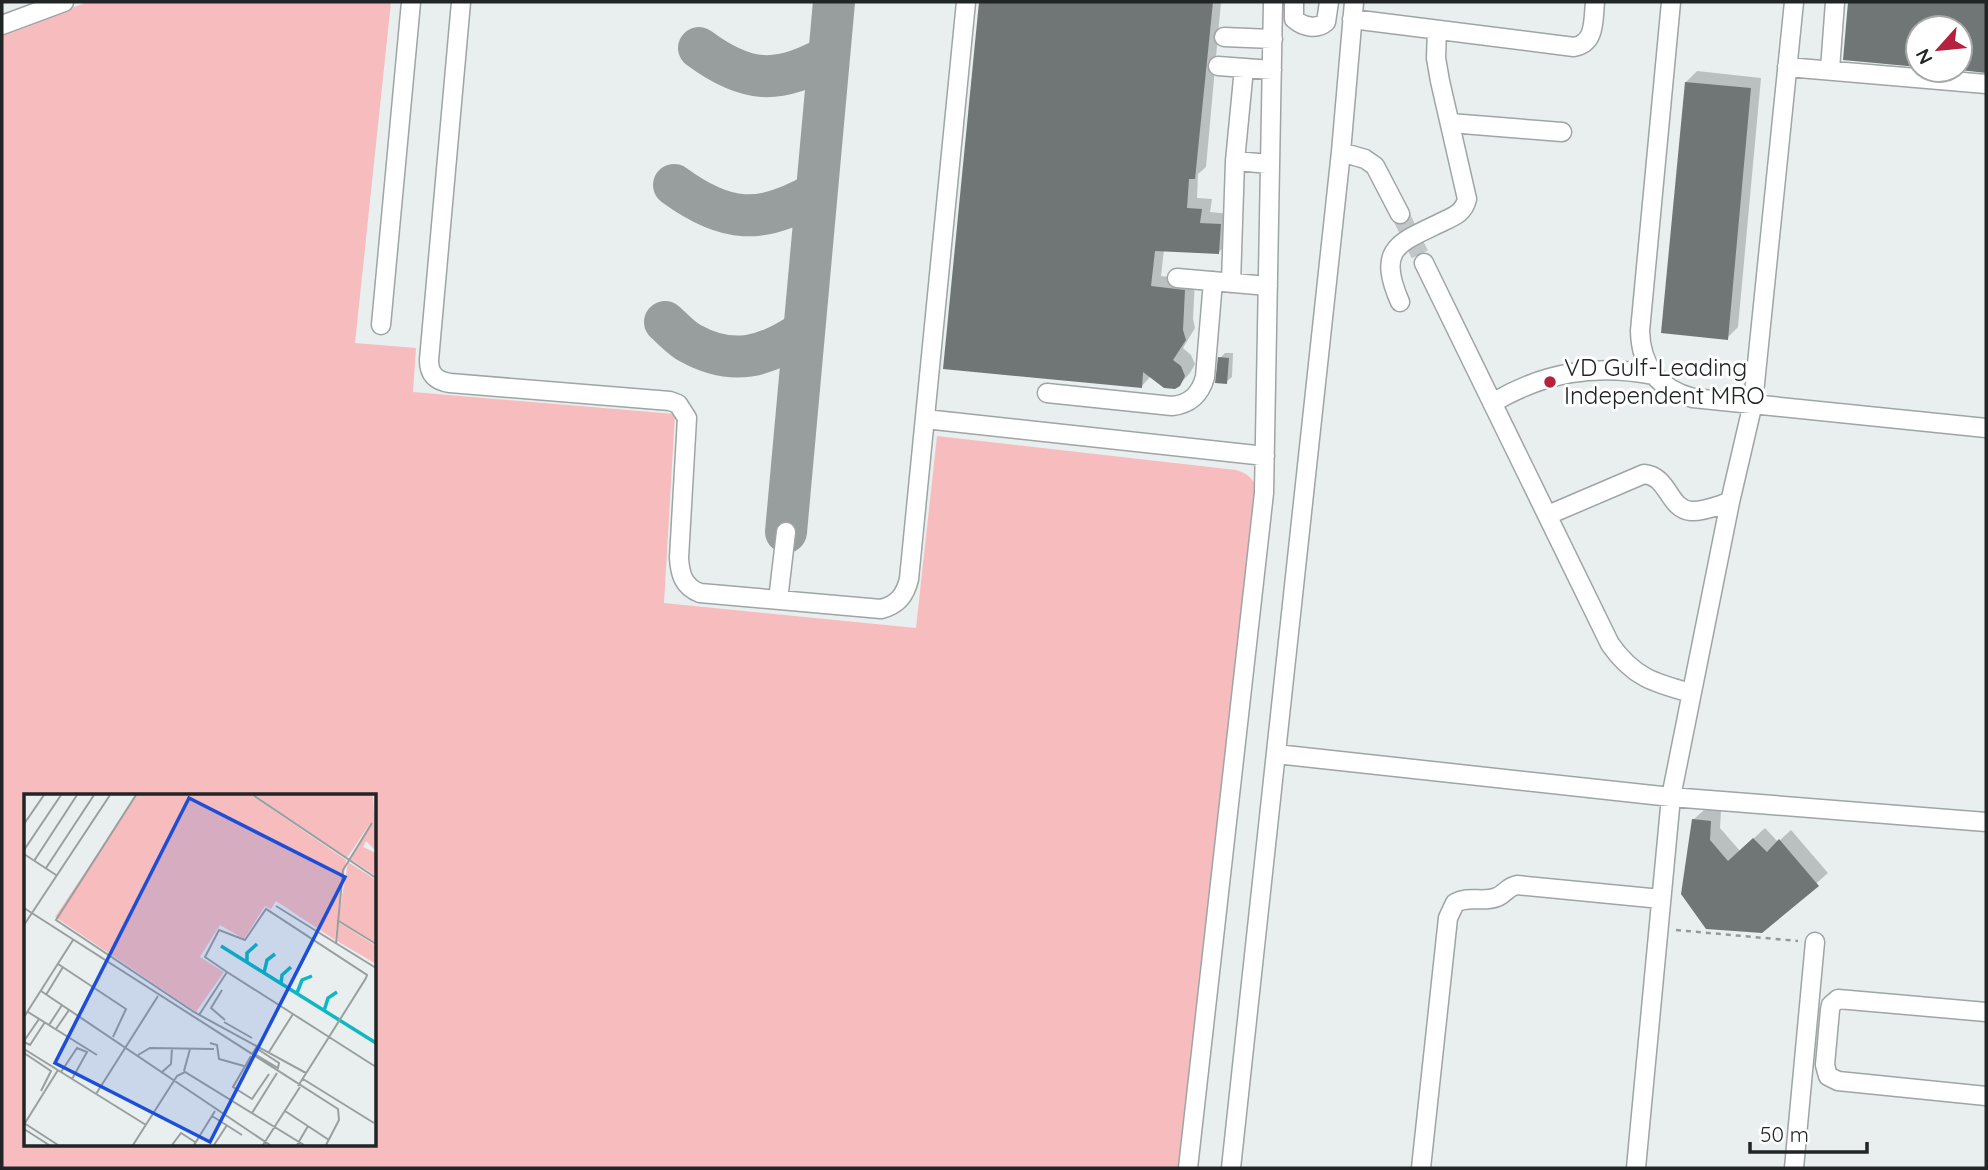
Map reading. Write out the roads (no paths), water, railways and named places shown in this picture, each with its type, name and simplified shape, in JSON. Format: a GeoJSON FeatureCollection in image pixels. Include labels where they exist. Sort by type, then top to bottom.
{"type":"FeatureCollection","features":[{"type":"Feature","properties":{"kind":"lane"},"geometry":{"type":"LineString","coordinates":[[2,25],[64,2]]}},
{"type":"Feature","properties":{"kind":"lane"},"geometry":{"type":"LineString","coordinates":[[381,325],[411,2]]}},
{"type":"Feature","properties":{"kind":"lane"},"geometry":{"type":"LineString","coordinates":[[461,2],[429,360],[432,374],[437,379],[450,383],[670,401],[678,404],[687,418],[679,558],[688,587],[701,593],[881,609],[889,607],[903,596],[909,579],[965,2]]}},
{"type":"Feature","properties":{"kind":"lane"},"geometry":{"type":"LineString","coordinates":[[1188,1168],[1262,524],[1273,2]]}},
{"type":"Feature","properties":{"kind":"lane"},"geometry":{"type":"LineString","coordinates":[[1294,2],[1294,19],[1301,24],[1316,27],[1326,22],[1329,2]]}},
{"type":"Feature","properties":{"kind":"lane"},"geometry":{"type":"LineString","coordinates":[[1231,1168],[1341,152],[1353,11],[1437,30],[1579,47],[1590,37],[1595,2]]}},
{"type":"Feature","properties":{"kind":"lane"},"geometry":{"type":"LineString","coordinates":[[1671,2],[1640,331],[1645,362],[1653,376],[1678,394],[1693,398],[1986,428]]}},
{"type":"Feature","properties":{"kind":"lane"},"geometry":{"type":"LineString","coordinates":[[1636,1168],[1671,797],[1730,502],[1753,403],[1794,2]]}},
{"type":"Feature","properties":{"kind":"lane"},"geometry":{"type":"LineString","coordinates":[[1830,69],[1835,2]]}},
{"type":"Feature","properties":{"kind":"lane"},"geometry":{"type":"LineString","coordinates":[[1400,302],[1389,272],[1392,254],[1405,240],[1455,216],[1465,206],[1466,192],[1438,70],[1437,30]]}},
{"type":"Feature","properties":{"kind":"lane"},"geometry":{"type":"LineString","coordinates":[[1224,37],[1273,39]]}},
{"type":"Feature","properties":{"kind":"lane"},"geometry":{"type":"LineString","coordinates":[[1218,66],[1272,70]]}},
{"type":"Feature","properties":{"kind":"lane"},"geometry":{"type":"LineString","coordinates":[[1787,67],[1986,84]]}},
{"type":"Feature","properties":{"kind":"lane"},"geometry":{"type":"LineString","coordinates":[[1047,393],[1171,406],[1190,401],[1203,386],[1222,282],[1244,68]]}},
{"type":"Feature","properties":{"kind":"lane"},"geometry":{"type":"LineString","coordinates":[[1450,123],[1562,132]]}},
{"type":"Feature","properties":{"kind":"lane"},"geometry":{"type":"LineString","coordinates":[[1341,152],[1365,159],[1376,166],[1400,214]]}},
{"type":"Feature","properties":{"kind":"lane"},"geometry":{"type":"LineString","coordinates":[[1234,161],[1270,164]]}},
{"type":"Feature","properties":{"kind":"lane"},"geometry":{"type":"LineString","coordinates":[[1424,263],[1610,644],[1620,659],[1647,679],[1691,692]]}},
{"type":"Feature","properties":{"kind":"lane"},"geometry":{"type":"LineString","coordinates":[[1177,278],[1268,286]]}},
{"type":"Feature","properties":{"kind":"lane"},"geometry":{"type":"LineString","coordinates":[[1494,402],[1531,383],[1571,372],[1612,369],[1653,376]]}},
{"type":"Feature","properties":{"kind":"lane"},"geometry":{"type":"LineString","coordinates":[[925,419],[1265,456]]}},
{"type":"Feature","properties":{"kind":"lane"},"geometry":{"type":"LineString","coordinates":[[1548,515],[1644,474],[1659,479],[1678,505],[1685,510],[1700,510],[1730,502]]}},
{"type":"Feature","properties":{"kind":"lane"},"geometry":{"type":"LineString","coordinates":[[778,600],[786,532]]}},
{"type":"Feature","properties":{"kind":"lane"},"geometry":{"type":"LineString","coordinates":[[1276,754],[1671,797],[1986,822]]}},
{"type":"Feature","properties":{"kind":"lane"},"geometry":{"type":"LineString","coordinates":[[1421,1168],[1447,918],[1455,903],[1471,897],[1495,898],[1514,885],[1661,899]]}},
{"type":"Feature","properties":{"kind":"lane"},"geometry":{"type":"LineString","coordinates":[[1794,1168],[1815,943]]}},
{"type":"Feature","properties":{"kind":"lane"},"geometry":{"type":"LineString","coordinates":[[1986,1012],[1838,999],[1831,1005],[1830,1010],[1825,1065],[1828,1076],[1838,1081],[1986,1096]]}},
{"type":"Feature","properties":{"kind":"tunnel"},"geometry":{"type":"LineString","coordinates":[[1400,214],[1424,263]]}},
{"type":"Feature","properties":{"kind":"place","name":"VD Gulf-Leading Independent MRO"},"geometry":{"type":"Point","coordinates":[1550,382]}}]}
